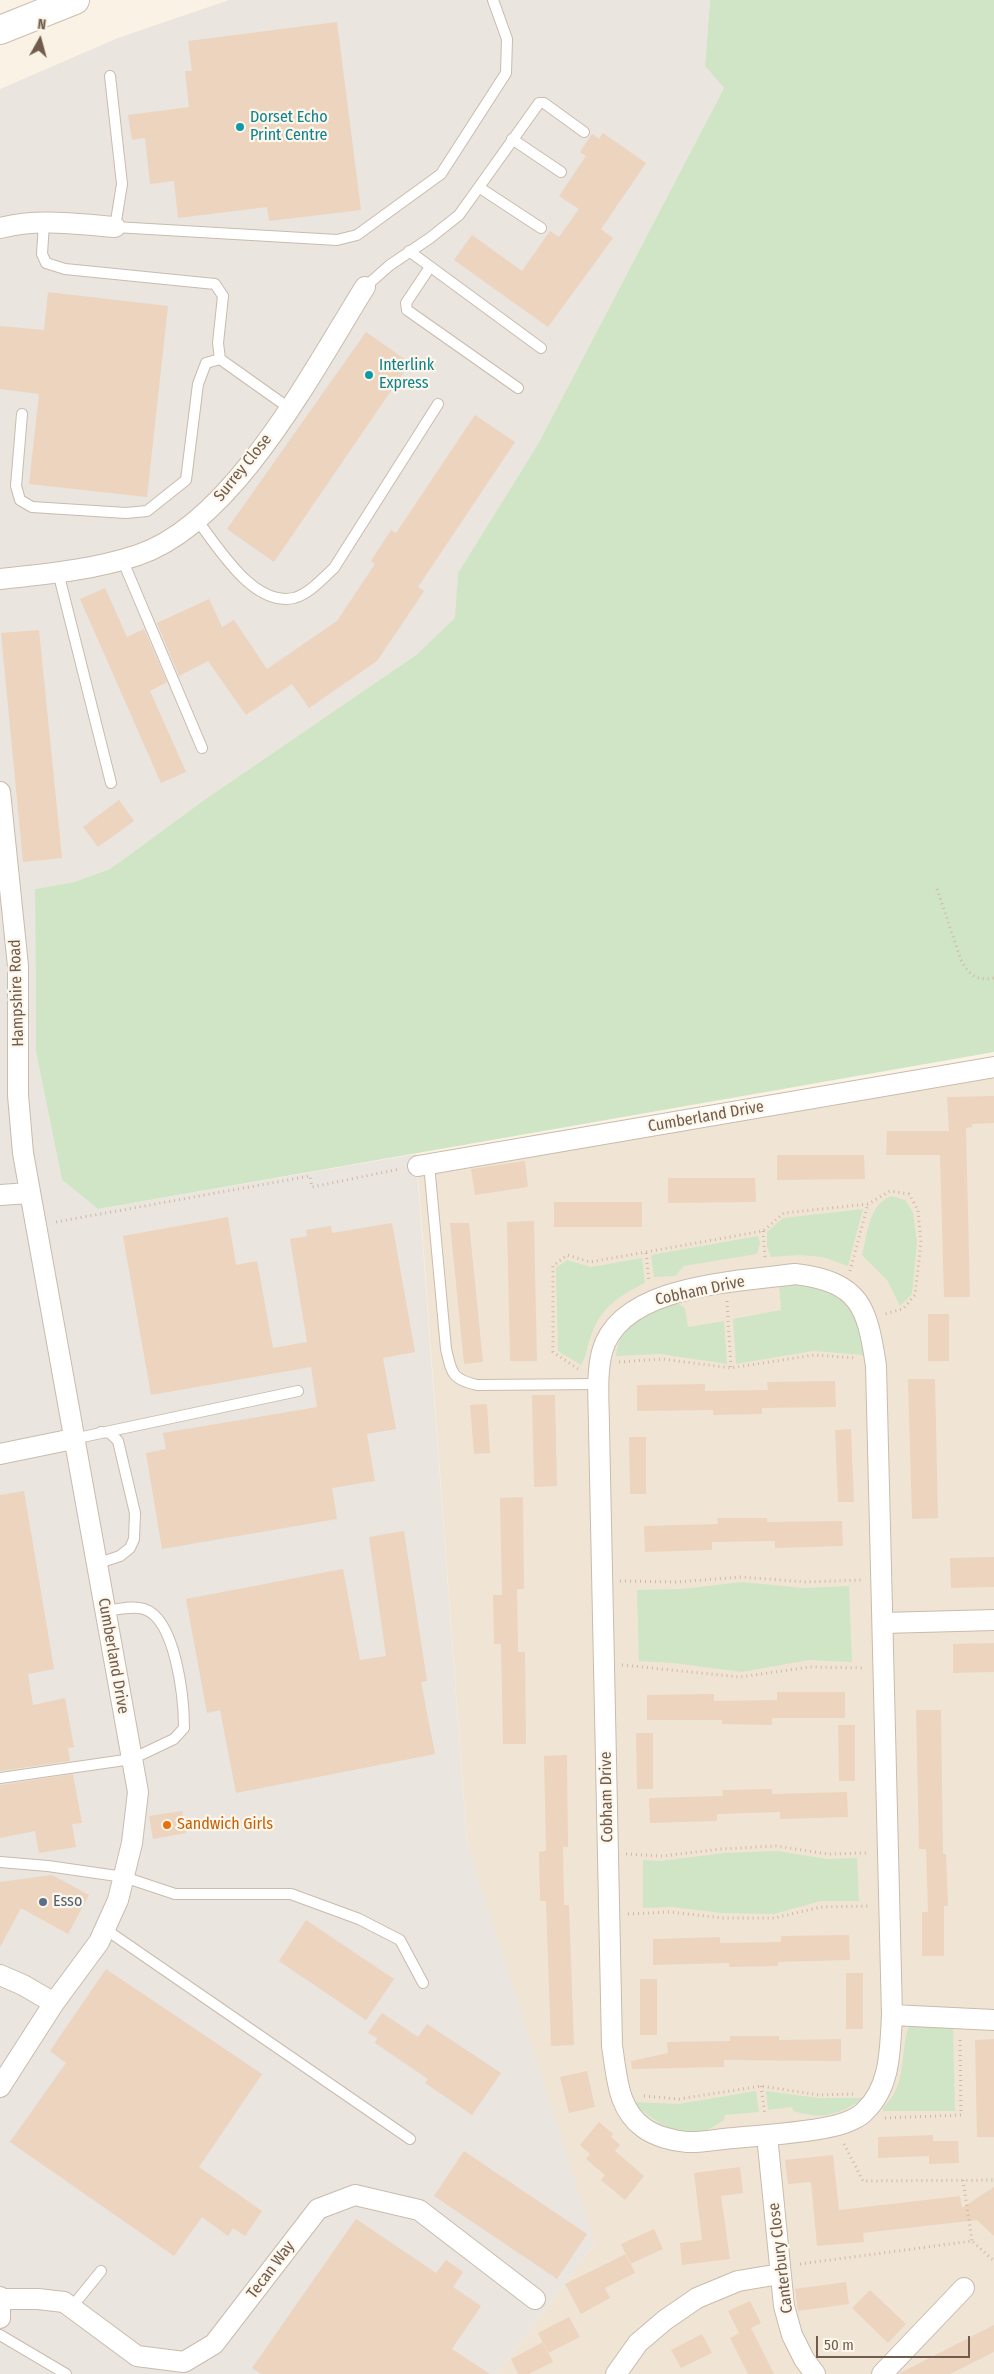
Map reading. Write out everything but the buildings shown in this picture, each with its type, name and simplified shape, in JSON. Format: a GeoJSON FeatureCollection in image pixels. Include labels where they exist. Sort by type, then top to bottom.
{"type":"FeatureCollection","features":[{"type":"Feature","properties":{"kind":"main road"},"geometry":{"type":"LineString","coordinates":[[0,30],[75,0]]}},
{"type":"Feature","properties":{"kind":"street"},"geometry":{"type":"LineString","coordinates":[[0,228],[15,224],[44,223],[115,227]]}},
{"type":"Feature","properties":{"kind":"street","name":"Surrey Close"},"geometry":{"type":"LineString","coordinates":[[0,579],[79,570],[140,554],[185,532],[230,490],[289,408],[365,287]]}},
{"type":"Feature","properties":{"kind":"street","name":"Hampshire Road"},"geometry":{"type":"LineString","coordinates":[[0,792],[18,966],[18,1095],[29,1193]]}},
{"type":"Feature","properties":{"kind":"street","name":"Cumberland Drive"},"geometry":{"type":"LineString","coordinates":[[423,1165],[994,1067]]}},
{"type":"Feature","properties":{"kind":"street"},"geometry":{"type":"LineString","coordinates":[[0,1195],[29,1193]]}},
{"type":"Feature","properties":{"kind":"street","name":"Cumberland Drive"},"geometry":{"type":"LineString","coordinates":[[0,2087],[54,2002],[99,1942],[118,1900],[124,1877],[132,1843],[138,1792],[29,1193]]}},
{"type":"Feature","properties":{"kind":"street","name":"Cobham Drive"},"geometry":{"type":"LineString","coordinates":[[796,1274],[820,1277],[842,1286],[860,1304],[872,1333],[875,1359],[884,1623],[892,2015],[889,2058],[882,2089],[864,2112],[834,2126],[768,2135],[688,2142],[665,2138],[645,2129],[630,2116],[621,2095],[612,2046],[602,1581],[601,1363],[602,1352],[609,1333],[624,1316],[652,1300],[675,1293],[796,1274]]}},
{"type":"Feature","properties":{"kind":"street"},"geometry":{"type":"LineString","coordinates":[[0,1454],[73,1439]]}},
{"type":"Feature","properties":{"kind":"street"},"geometry":{"type":"LineString","coordinates":[[884,1623],[994,1620]]}},
{"type":"Feature","properties":{"kind":"street"},"geometry":{"type":"LineString","coordinates":[[0,1975],[54,2002]]}},
{"type":"Feature","properties":{"kind":"street"},"geometry":{"type":"LineString","coordinates":[[892,2015],[994,2020]]}},
{"type":"Feature","properties":{"kind":"street","name":"Canterbury Close"},"geometry":{"type":"LineString","coordinates":[[768,2135],[784,2306],[792,2335],[804,2359],[815,2374]]}},
{"type":"Feature","properties":{"kind":"street","name":"Tecan Way"},"geometry":{"type":"LineString","coordinates":[[0,2298],[64,2302],[137,2356],[187,2368],[214,2344],[318,2209],[355,2195],[419,2210],[535,2299]]}},
{"type":"Feature","properties":{"kind":"street"},"geometry":{"type":"LineString","coordinates":[[616,2374],[638,2343],[665,2320],[697,2298],[738,2282],[780,2270]]}},
{"type":"Feature","properties":{"kind":"street"},"geometry":{"type":"LineString","coordinates":[[882,2374],[964,2288]]}},
{"type":"Feature","properties":{"kind":"street"},"geometry":{"type":"LineString","coordinates":[[0,2298],[0,2318]]}},
{"type":"Feature","properties":{"kind":"lane"},"geometry":{"type":"LineString","coordinates":[[110,76],[122,184],[115,227],[337,240],[357,235],[441,174],[506,74],[507,39],[493,0]]}},
{"type":"Feature","properties":{"kind":"lane"},"geometry":{"type":"LineString","coordinates":[[365,287],[409,251],[430,238],[459,215],[480,188],[538,103],[544,103],[584,132]]}},
{"type":"Feature","properties":{"kind":"lane"},"geometry":{"type":"LineString","coordinates":[[512,139],[561,172]]}},
{"type":"Feature","properties":{"kind":"lane"},"geometry":{"type":"LineString","coordinates":[[480,188],[541,228]]}},
{"type":"Feature","properties":{"kind":"lane"},"geometry":{"type":"LineString","coordinates":[[44,223],[42,254],[46,263],[66,268],[215,284],[224,296],[218,343],[220,359],[289,408]]}},
{"type":"Feature","properties":{"kind":"lane"},"geometry":{"type":"LineString","coordinates":[[409,251],[541,348]]}},
{"type":"Feature","properties":{"kind":"lane"},"geometry":{"type":"LineString","coordinates":[[430,267],[406,303],[407,310],[518,388]]}},
{"type":"Feature","properties":{"kind":"lane"},"geometry":{"type":"LineString","coordinates":[[22,414],[16,486],[20,500],[32,507],[126,513],[146,511],[186,480],[198,384],[206,363],[220,359]]}},
{"type":"Feature","properties":{"kind":"lane"},"geometry":{"type":"LineString","coordinates":[[197,520],[252,586],[269,597],[294,598],[315,586],[334,568],[438,404]]}},
{"type":"Feature","properties":{"kind":"lane"},"geometry":{"type":"LineString","coordinates":[[122,559],[202,748]]}},
{"type":"Feature","properties":{"kind":"lane"},"geometry":{"type":"LineString","coordinates":[[58,572],[111,783]]}},
{"type":"Feature","properties":{"kind":"lane"},"geometry":{"type":"LineString","coordinates":[[423,1165],[446,1349],[452,1373],[461,1381],[477,1385],[600,1384]]}},
{"type":"Feature","properties":{"kind":"lane"},"geometry":{"type":"LineString","coordinates":[[73,1439],[298,1391]]}},
{"type":"Feature","properties":{"kind":"lane"},"geometry":{"type":"LineString","coordinates":[[96,1564],[120,1556],[130,1548],[136,1524],[136,1513],[118,1441],[110,1434],[100,1432]]}},
{"type":"Feature","properties":{"kind":"lane"},"geometry":{"type":"LineString","coordinates":[[0,1778],[132,1759],[174,1739],[184,1728],[183,1698],[170,1641],[157,1617],[143,1608],[105,1611]]}},
{"type":"Feature","properties":{"kind":"lane"},"geometry":{"type":"LineString","coordinates":[[0,1862],[48,1866],[124,1877],[176,1894],[291,1894],[359,1919],[400,1940],[423,1983]]}},
{"type":"Feature","properties":{"kind":"lane"},"geometry":{"type":"LineString","coordinates":[[105,1929],[410,2139]]}},
{"type":"Feature","properties":{"kind":"lane"},"geometry":{"type":"LineString","coordinates":[[72,2308],[101,2271]]}},
{"type":"Feature","properties":{"kind":"lane"},"geometry":{"type":"LineString","coordinates":[[0,2335],[66,2374]]}},
{"type":"Feature","properties":{"kind":"path"},"geometry":{"type":"LineString","coordinates":[[937,889],[956,946],[966,969],[975,978],[994,978]]}},
{"type":"Feature","properties":{"kind":"path"},"geometry":{"type":"LineString","coordinates":[[36,1226],[310,1176],[312,1187],[423,1165]]}},
{"type":"Feature","properties":{"kind":"path"},"geometry":{"type":"LineString","coordinates":[[846,1290],[868,1204]]}},
{"type":"Feature","properties":{"kind":"path"},"geometry":{"type":"LineString","coordinates":[[763,1231],[767,1278]]}},
{"type":"Feature","properties":{"kind":"path"},"geometry":{"type":"LineString","coordinates":[[646,1253],[652,1300]]}},
{"type":"Feature","properties":{"kind":"path"},"geometry":{"type":"LineString","coordinates":[[726,1284],[731,1368]]}},
{"type":"Feature","properties":{"kind":"path"},"geometry":{"type":"LineString","coordinates":[[601,1363],[662,1359],[731,1368],[814,1355],[875,1359]]}},
{"type":"Feature","properties":{"kind":"path"},"geometry":{"type":"LineString","coordinates":[[602,1581],[677,1582],[741,1577],[806,1582],[882,1580]]}},
{"type":"Feature","properties":{"kind":"path"},"geometry":{"type":"LineString","coordinates":[[604,1664],[740,1677],[810,1666],[884,1669]]}},
{"type":"Feature","properties":{"kind":"path"},"geometry":{"type":"LineString","coordinates":[[608,1852],[662,1856],[721,1849],[776,1846],[828,1854],[888,1853]]}},
{"type":"Feature","properties":{"kind":"path"},"geometry":{"type":"LineString","coordinates":[[610,1914],[670,1912],[723,1918],[774,1918],[820,1906],[889,1906]]}},
{"type":"Feature","properties":{"kind":"path"},"geometry":{"type":"LineString","coordinates":[[621,2095],[680,2099],[761,2086],[819,2095],[874,2099],[884,2118],[961,2115],[960,2018]]}},
{"type":"Feature","properties":{"kind":"path"},"geometry":{"type":"LineString","coordinates":[[761,2086],[768,2135]]}},
{"type":"Feature","properties":{"kind":"path"},"geometry":{"type":"LineString","coordinates":[[834,2126],[864,2181],[994,2180]]}},
{"type":"Feature","properties":{"kind":"path"},"geometry":{"type":"LineString","coordinates":[[963,2180],[972,2241],[994,2261]]}},
{"type":"Feature","properties":{"kind":"path"},"geometry":{"type":"LineString","coordinates":[[780,2270],[972,2241]]}},
{"type":"Feature","properties":{"kind":"shaded area"},"geometry":{"type":"Polygon","coordinates":[[[229,0],[710,0],[705,66],[724,88],[538,444],[458,573],[456,618],[416,655],[207,798],[110,869],[74,882],[35,889],[36,1052],[62,1180],[98,1209],[416,1154],[467,1842],[595,2243],[497,2374],[0,2374],[0,89],[118,38],[229,0]]]}},
{"type":"Feature","properties":{"kind":"shaded area"},"geometry":{"type":"Polygon","coordinates":[[[994,1074],[994,2374],[497,2374],[595,2243],[534,2067],[467,1842],[418,1174],[994,1074]]]}},
{"type":"Feature","properties":{"kind":"green space"},"geometry":{"type":"Polygon","coordinates":[[[710,0],[994,0],[994,1052],[98,1209],[62,1180],[36,1052],[35,889],[74,882],[110,869],[207,798],[416,655],[455,618],[458,573],[538,444],[724,88],[705,66],[710,0]]]}},
{"type":"Feature","properties":{"kind":"green space"},"geometry":{"type":"Polygon","coordinates":[[[892,1196],[905,1200],[913,1212],[917,1243],[912,1294],[900,1306],[887,1280],[862,1255],[870,1221],[874,1213],[884,1200],[892,1196]]]}},
{"type":"Feature","properties":{"kind":"green space"},"geometry":{"type":"Polygon","coordinates":[[[863,1209],[848,1266],[823,1257],[799,1255],[771,1257],[767,1247],[767,1232],[783,1218],[863,1209]]]}},
{"type":"Feature","properties":{"kind":"green space"},"geometry":{"type":"Polygon","coordinates":[[[758,1236],[760,1243],[757,1254],[684,1266],[675,1276],[654,1277],[651,1255],[758,1236]]]}},
{"type":"Feature","properties":{"kind":"green space"},"geometry":{"type":"Polygon","coordinates":[[[642,1258],[645,1283],[627,1292],[605,1310],[595,1326],[581,1365],[558,1351],[556,1268],[567,1260],[591,1267],[642,1258]]]}},
{"type":"Feature","properties":{"kind":"green space"},"geometry":{"type":"Polygon","coordinates":[[[812,1283],[831,1291],[847,1302],[858,1323],[863,1355],[813,1351],[736,1364],[733,1319],[781,1310],[779,1284],[812,1283]]]}},
{"type":"Feature","properties":{"kind":"green space"},"geometry":{"type":"Polygon","coordinates":[[[678,1303],[685,1308],[688,1327],[724,1321],[727,1364],[660,1354],[616,1356],[618,1344],[623,1335],[637,1319],[656,1309],[678,1303]]]}},
{"type":"Feature","properties":{"kind":"green space"},"geometry":{"type":"Polygon","coordinates":[[[742,1582],[804,1588],[849,1586],[852,1662],[809,1660],[742,1672],[673,1663],[639,1661],[637,1590],[682,1589],[742,1582]]]}},
{"type":"Feature","properties":{"kind":"green space"},"geometry":{"type":"Polygon","coordinates":[[[776,1851],[828,1859],[857,1858],[859,1901],[821,1901],[774,1914],[722,1913],[672,1907],[643,1908],[643,1860],[661,1861],[724,1853],[776,1851]]]}},
{"type":"Feature","properties":{"kind":"green space"},"geometry":{"type":"Polygon","coordinates":[[[917,2023],[953,2024],[955,2111],[883,2111],[883,2107],[891,2099],[900,2079],[909,2026],[917,2023]]]}},
{"type":"Feature","properties":{"kind":"green space"},"geometry":{"type":"Polygon","coordinates":[[[756,2091],[759,2112],[725,2115],[724,2120],[709,2129],[691,2133],[681,2132],[663,2125],[633,2102],[678,2104],[756,2091]]]}},
{"type":"Feature","properties":{"kind":"green space"},"geometry":{"type":"Polygon","coordinates":[[[766,2091],[819,2098],[864,2098],[838,2112],[814,2115],[793,2111],[792,2107],[768,2110],[766,2091]]]}},
{"type":"Feature","properties":{"kind":"place","name":"Dorset Echo Print Centre"},"geometry":{"type":"Point","coordinates":[240,127]}},
{"type":"Feature","properties":{"kind":"place","name":"Interlink Express"},"geometry":{"type":"Point","coordinates":[369,375]}},
{"type":"Feature","properties":{"kind":"place","name":"Sandwich Girls"},"geometry":{"type":"Point","coordinates":[167,1825]}},
{"type":"Feature","properties":{"kind":"place","name":"Esso"},"geometry":{"type":"Point","coordinates":[43,1902]}}]}
